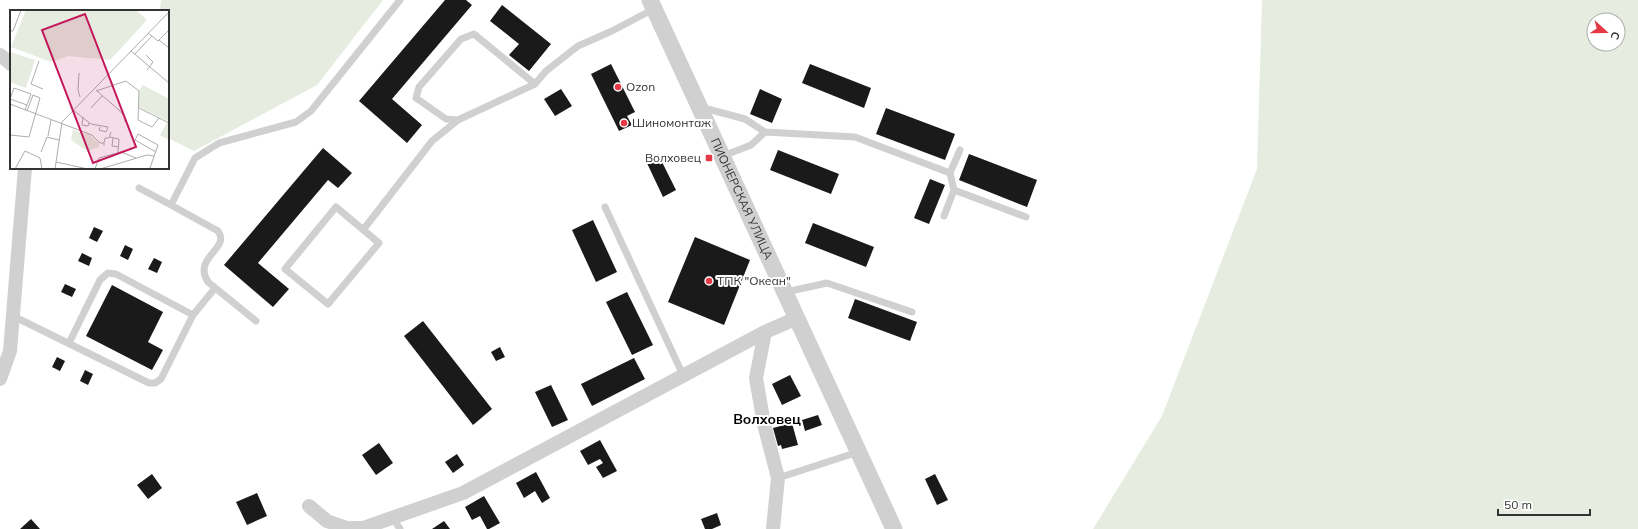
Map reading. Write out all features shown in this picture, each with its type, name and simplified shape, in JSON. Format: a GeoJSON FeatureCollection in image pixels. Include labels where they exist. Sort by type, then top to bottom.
{"type":"FeatureCollection","features":[{"type":"Feature","properties":{"kind":"street","name":"ПИОНЕРСКАЯ УЛИЦА"},"geometry":{"type":"LineString","coordinates":[[652,3],[894,529]]}},
{"type":"Feature","properties":{"kind":"street"},"geometry":{"type":"LineString","coordinates":[[0,55],[10,63]]}},
{"type":"Feature","properties":{"kind":"street"},"geometry":{"type":"LineString","coordinates":[[0,379],[10,351],[25,169]]}},
{"type":"Feature","properties":{"kind":"street"},"geometry":{"type":"LineString","coordinates":[[309,506],[328,521],[347,528],[363,529],[396,524],[463,493],[683,375],[766,332],[797,318]]}},
{"type":"Feature","properties":{"kind":"street"},"geometry":{"type":"LineString","coordinates":[[766,332],[756,378],[764,424],[778,478],[773,529]]}},
{"type":"Feature","properties":{"kind":"lane"},"geometry":{"type":"LineString","coordinates":[[170,205],[195,158],[219,143],[296,122],[311,111],[400,0]]}},
{"type":"Feature","properties":{"kind":"lane"},"geometry":{"type":"LineString","coordinates":[[363,230],[432,141],[458,120],[535,84],[546,71],[578,46],[612,31],[648,12],[652,3]]}},
{"type":"Feature","properties":{"kind":"lane"},"geometry":{"type":"LineString","coordinates":[[458,120],[446,119],[416,98],[419,87],[461,39],[474,34],[535,84]]}},
{"type":"Feature","properties":{"kind":"lane"},"geometry":{"type":"LineString","coordinates":[[700,107],[745,119],[765,132],[855,137],[950,173]]}},
{"type":"Feature","properties":{"kind":"lane"},"geometry":{"type":"LineString","coordinates":[[723,156],[751,145],[765,132]]}},
{"type":"Feature","properties":{"kind":"lane"},"geometry":{"type":"LineString","coordinates":[[944,216],[954,190],[950,173],[960,150]]}},
{"type":"Feature","properties":{"kind":"lane"},"geometry":{"type":"LineString","coordinates":[[139,188],[218,231],[221,235],[221,240],[204,264],[203,273],[208,282],[256,321]]}},
{"type":"Feature","properties":{"kind":"lane"},"geometry":{"type":"LineString","coordinates":[[954,190],[1026,217]]}},
{"type":"Feature","properties":{"kind":"lane"},"geometry":{"type":"LineString","coordinates":[[336,207],[363,230],[379,243],[328,304],[285,269],[336,207]]}},
{"type":"Feature","properties":{"kind":"lane"},"geometry":{"type":"LineString","coordinates":[[605,207],[683,375]]}},
{"type":"Feature","properties":{"kind":"lane"},"geometry":{"type":"LineString","coordinates":[[69,343],[100,280],[108,273],[116,274],[193,315]]}},
{"type":"Feature","properties":{"kind":"lane"},"geometry":{"type":"LineString","coordinates":[[786,292],[828,282],[912,312]]}},
{"type":"Feature","properties":{"kind":"lane"},"geometry":{"type":"LineString","coordinates":[[13,316],[149,383],[155,383],[163,375],[193,315],[216,288]]}},
{"type":"Feature","properties":{"kind":"lane"},"geometry":{"type":"LineString","coordinates":[[778,478],[859,451]]}},
{"type":"Feature","properties":{"kind":"shaded area"},"geometry":{"type":"Polygon","coordinates":[[[161,0],[383,0],[317,85],[194,151],[169,138],[169,10],[160,10],[161,0]]]}},
{"type":"Feature","properties":{"kind":"shaded area"},"geometry":{"type":"Polygon","coordinates":[[[1262,0],[1638,0],[1638,529],[1093,529],[1162,416],[1257,169],[1262,0]]]}},
{"type":"Feature","properties":{"kind":"building"},"geometry":{"type":"Polygon","coordinates":[[[445,0],[466,0],[472,5],[392,99],[422,125],[407,143],[359,101],[445,0]]]}},
{"type":"Feature","properties":{"kind":"building"},"geometry":{"type":"Polygon","coordinates":[[[502,5],[551,44],[529,71],[509,55],[519,44],[490,21],[502,5]]]}},
{"type":"Feature","properties":{"kind":"building"},"geometry":{"type":"Polygon","coordinates":[[[611,64],[635,112],[627,116],[632,125],[619,131],[591,74],[611,64]]]}},
{"type":"Feature","properties":{"kind":"building"},"geometry":{"type":"Polygon","coordinates":[[[810,64],[871,88],[864,108],[802,83],[810,64]]]}},
{"type":"Feature","properties":{"kind":"building"},"geometry":{"type":"Polygon","coordinates":[[[561,89],[572,106],[555,116],[544,99],[561,89]]]}},
{"type":"Feature","properties":{"kind":"building"},"geometry":{"type":"Polygon","coordinates":[[[760,89],[782,99],[772,123],[750,114],[760,89]]]}},
{"type":"Feature","properties":{"kind":"building"},"geometry":{"type":"Polygon","coordinates":[[[886,108],[955,134],[945,160],[876,134],[886,108]]]}},
{"type":"Feature","properties":{"kind":"building"},"geometry":{"type":"Polygon","coordinates":[[[323,148],[352,173],[338,188],[328,180],[258,263],[289,289],[273,307],[224,265],[323,148]]]}},
{"type":"Feature","properties":{"kind":"building"},"geometry":{"type":"Polygon","coordinates":[[[778,150],[839,174],[831,194],[770,170],[778,150]]]}},
{"type":"Feature","properties":{"kind":"building"},"geometry":{"type":"Polygon","coordinates":[[[658,154],[676,190],[663,197],[646,161],[658,154]]]}},
{"type":"Feature","properties":{"kind":"building"},"geometry":{"type":"Polygon","coordinates":[[[969,154],[1037,180],[1027,207],[959,180],[969,154]]]}},
{"type":"Feature","properties":{"kind":"building"},"geometry":{"type":"Polygon","coordinates":[[[930,179],[945,185],[929,224],[914,218],[930,179]]]}},
{"type":"Feature","properties":{"kind":"building"},"geometry":{"type":"Polygon","coordinates":[[[593,220],[617,272],[596,282],[572,230],[593,220]]]}},
{"type":"Feature","properties":{"kind":"building"},"geometry":{"type":"Polygon","coordinates":[[[813,223],[874,247],[866,267],[805,243],[813,223]]]}},
{"type":"Feature","properties":{"kind":"building"},"geometry":{"type":"Polygon","coordinates":[[[94,227],[103,231],[97,242],[89,238],[94,227]]]}},
{"type":"Feature","properties":{"kind":"building","name":"ТПК \"Океан\""},"geometry":{"type":"Polygon","coordinates":[[[695,237],[750,260],[724,325],[668,302],[695,237]]]}},
{"type":"Feature","properties":{"kind":"building"},"geometry":{"type":"Polygon","coordinates":[[[125,245],[133,249],[128,260],[120,256],[125,245]]]}},
{"type":"Feature","properties":{"kind":"building"},"geometry":{"type":"Polygon","coordinates":[[[82,253],[92,258],[89,266],[78,261],[82,253]]]}},
{"type":"Feature","properties":{"kind":"building"},"geometry":{"type":"Polygon","coordinates":[[[154,258],[162,262],[157,273],[148,269],[154,258]]]}},
{"type":"Feature","properties":{"kind":"building"},"geometry":{"type":"Polygon","coordinates":[[[65,284],[76,289],[72,297],[61,292],[65,284]]]}},
{"type":"Feature","properties":{"kind":"building"},"geometry":{"type":"Polygon","coordinates":[[[112,285],[163,312],[148,342],[163,350],[152,370],[86,336],[112,285]]]}},
{"type":"Feature","properties":{"kind":"building"},"geometry":{"type":"Polygon","coordinates":[[[627,292],[653,345],[632,355],[606,302],[627,292]]]}},
{"type":"Feature","properties":{"kind":"building"},"geometry":{"type":"Polygon","coordinates":[[[855,299],[917,322],[910,341],[848,318],[855,299]]]}},
{"type":"Feature","properties":{"kind":"building"},"geometry":{"type":"Polygon","coordinates":[[[423,321],[492,409],[473,425],[404,336],[423,321]]]}},
{"type":"Feature","properties":{"kind":"building"},"geometry":{"type":"Polygon","coordinates":[[[500,347],[505,357],[496,361],[491,352],[500,347]]]}},
{"type":"Feature","properties":{"kind":"building"},"geometry":{"type":"Polygon","coordinates":[[[57,357],[65,361],[60,371],[52,367],[57,357]]]}},
{"type":"Feature","properties":{"kind":"building"},"geometry":{"type":"Polygon","coordinates":[[[634,358],[645,379],[592,406],[581,384],[634,358]]]}},
{"type":"Feature","properties":{"kind":"building"},"geometry":{"type":"Polygon","coordinates":[[[85,370],[93,374],[88,385],[80,381],[85,370]]]}},
{"type":"Feature","properties":{"kind":"building"},"geometry":{"type":"Polygon","coordinates":[[[790,375],[801,396],[782,405],[772,384],[790,375]]]}},
{"type":"Feature","properties":{"kind":"building"},"geometry":{"type":"Polygon","coordinates":[[[551,385],[568,420],[552,427],[535,392],[551,385]]]}},
{"type":"Feature","properties":{"kind":"building"},"geometry":{"type":"Polygon","coordinates":[[[818,415],[822,425],[805,431],[802,420],[818,415]]]}},
{"type":"Feature","properties":{"kind":"building"},"geometry":{"type":"Polygon","coordinates":[[[792,423],[798,445],[782,449],[781,445],[778,446],[773,428],[792,423]]]}},
{"type":"Feature","properties":{"kind":"building"},"geometry":{"type":"Polygon","coordinates":[[[600,440],[617,471],[603,478],[596,467],[603,463],[600,459],[588,465],[580,451],[600,440]]]}},
{"type":"Feature","properties":{"kind":"building"},"geometry":{"type":"Polygon","coordinates":[[[379,443],[393,463],[376,475],[362,455],[379,443]]]}},
{"type":"Feature","properties":{"kind":"building"},"geometry":{"type":"Polygon","coordinates":[[[457,454],[464,465],[453,473],[445,462],[457,454]]]}},
{"type":"Feature","properties":{"kind":"building"},"geometry":{"type":"Polygon","coordinates":[[[536,472],[550,498],[542,503],[535,491],[524,498],[516,483],[536,472]]]}},
{"type":"Feature","properties":{"kind":"building"},"geometry":{"type":"Polygon","coordinates":[[[152,474],[162,488],[148,499],[137,485],[152,474]]]}},
{"type":"Feature","properties":{"kind":"building"},"geometry":{"type":"Polygon","coordinates":[[[935,474],[948,500],[937,505],[925,479],[935,474]]]}},
{"type":"Feature","properties":{"kind":"building"},"geometry":{"type":"Polygon","coordinates":[[[257,493],[267,516],[247,525],[236,502],[257,493]]]}},
{"type":"Feature","properties":{"kind":"building"},"geometry":{"type":"Polygon","coordinates":[[[484,496],[500,523],[489,529],[487,529],[480,516],[472,520],[465,507],[484,496]]]}},
{"type":"Feature","properties":{"kind":"building"},"geometry":{"type":"Polygon","coordinates":[[[717,513],[721,525],[712,529],[705,529],[701,519],[717,513]]]}},
{"type":"Feature","properties":{"kind":"building"},"geometry":{"type":"Polygon","coordinates":[[[31,519],[40,529],[20,529],[31,519]]]}},
{"type":"Feature","properties":{"kind":"building"},"geometry":{"type":"Polygon","coordinates":[[[444,521],[450,529],[432,529],[444,521]]]}},
{"type":"Feature","properties":{"kind":"place","name":"Ozon"},"geometry":{"type":"Point","coordinates":[618,87]}},
{"type":"Feature","properties":{"kind":"place","name":"Шиномонтаж"},"geometry":{"type":"Point","coordinates":[624,123]}},
{"type":"Feature","properties":{"kind":"place","name":"Волховец"},"geometry":{"type":"Point","coordinates":[709,158]}},
{"type":"Feature","properties":{"kind":"place","name":"ТПК \"Океан\""},"geometry":{"type":"Point","coordinates":[709,281]}},
{"type":"Feature","properties":{"kind":"district","name":"Волховец"},"geometry":{"type":"Point","coordinates":[767,419]}}]}
